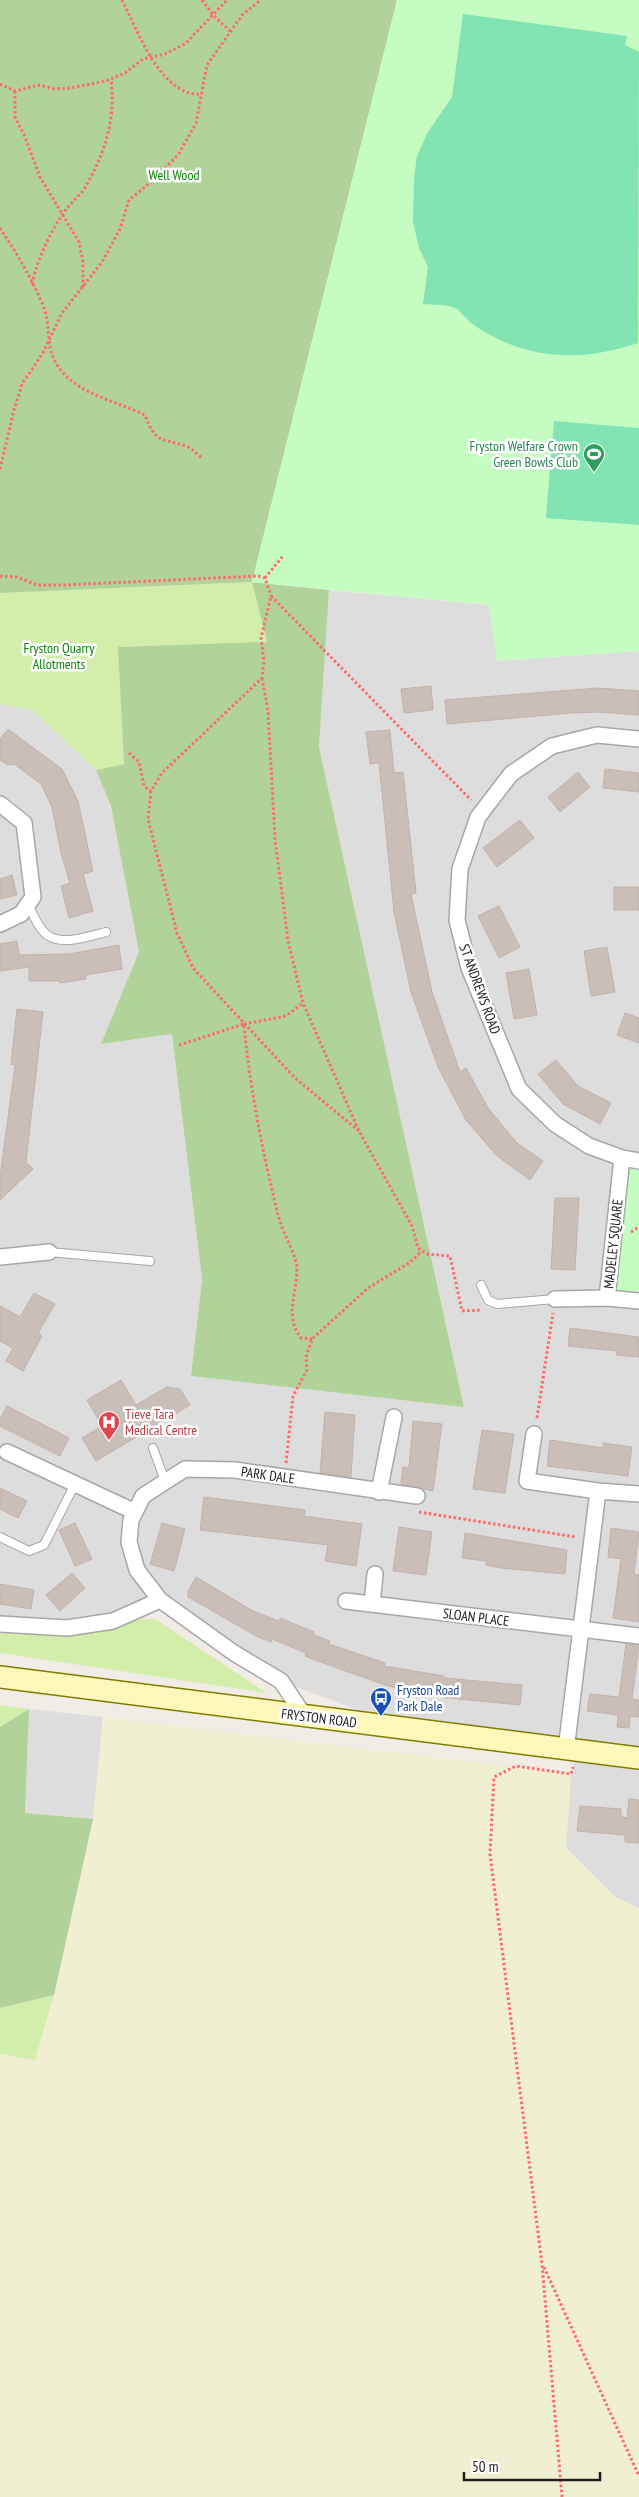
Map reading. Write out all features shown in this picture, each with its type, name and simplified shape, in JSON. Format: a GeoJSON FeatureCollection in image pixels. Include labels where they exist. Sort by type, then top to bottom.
{"type":"FeatureCollection","features":[{"type":"Feature","properties":{"kind":"street","name":"ST ANDREWS ROAD"},"geometry":{"type":"LineString","coordinates":[[639,739],[597,735],[552,746],[511,774],[478,817],[460,869],[457,920],[469,968],[519,1089],[555,1124],[590,1146],[622,1158],[639,1161]]}},
{"type":"Feature","properties":{"kind":"street"},"geometry":{"type":"LineString","coordinates":[[0,804],[24,823],[33,897],[21,914],[0,924]]}},
{"type":"Feature","properties":{"kind":"street","name":"MADELEY SQUARE"},"geometry":{"type":"LineString","coordinates":[[622,1158],[607,1298],[639,1301]]}},
{"type":"Feature","properties":{"kind":"street"},"geometry":{"type":"LineString","coordinates":[[0,1258],[49,1252]]}},
{"type":"Feature","properties":{"kind":"street"},"geometry":{"type":"LineString","coordinates":[[555,1299],[607,1298]]}},
{"type":"Feature","properties":{"kind":"street"},"geometry":{"type":"LineString","coordinates":[[379,1492],[394,1417]]}},
{"type":"Feature","properties":{"kind":"street"},"geometry":{"type":"LineString","coordinates":[[534,1434],[527,1481],[598,1491],[639,1494]]}},
{"type":"Feature","properties":{"kind":"street"},"geometry":{"type":"LineString","coordinates":[[7,1452],[135,1512]]}},
{"type":"Feature","properties":{"kind":"street","name":"PARK DALE"},"geometry":{"type":"LineString","coordinates":[[305,1716],[281,1681],[234,1653],[160,1600],[137,1570],[129,1542],[131,1520],[143,1496],[186,1469],[235,1470],[417,1496]]}},
{"type":"Feature","properties":{"kind":"street"},"geometry":{"type":"LineString","coordinates":[[572,1751],[580,1629],[598,1491]]}},
{"type":"Feature","properties":{"kind":"street"},"geometry":{"type":"LineString","coordinates":[[372,1604],[375,1574]]}},
{"type":"Feature","properties":{"kind":"street"},"geometry":{"type":"LineString","coordinates":[[0,1624],[68,1628],[113,1621],[160,1600]]}},
{"type":"Feature","properties":{"kind":"street","name":"SLOAN PLACE"},"geometry":{"type":"LineString","coordinates":[[346,1601],[639,1636]]}},
{"type":"Feature","properties":{"kind":"street","name":"FRYSTON ROAD"},"geometry":{"type":"LineString","coordinates":[[0,1677],[639,1758]]}},
{"type":"Feature","properties":{"kind":"lane"},"geometry":{"type":"LineString","coordinates":[[28,904],[42,929],[47,935],[55,938],[77,939],[106,932]]}},
{"type":"Feature","properties":{"kind":"lane"},"geometry":{"type":"LineString","coordinates":[[49,1252],[150,1261]]}},
{"type":"Feature","properties":{"kind":"lane"},"geometry":{"type":"LineString","coordinates":[[482,1286],[488,1300],[497,1304],[555,1299]]}},
{"type":"Feature","properties":{"kind":"lane"},"geometry":{"type":"LineString","coordinates":[[153,1448],[165,1481]]}},
{"type":"Feature","properties":{"kind":"lane"},"geometry":{"type":"LineString","coordinates":[[0,1537],[29,1551],[44,1544],[75,1484]]}},
{"type":"Feature","properties":{"kind":"path"},"geometry":{"type":"LineString","coordinates":[[122,0],[149,57],[178,87],[191,95],[202,94]]}},
{"type":"Feature","properties":{"kind":"path"},"geometry":{"type":"LineString","coordinates":[[202,0],[214,16],[230,31]]}},
{"type":"Feature","properties":{"kind":"path"},"geometry":{"type":"LineString","coordinates":[[0,84],[15,90],[38,85],[55,89],[71,88],[111,79],[149,57],[164,54],[185,44],[214,16],[227,0]]}},
{"type":"Feature","properties":{"kind":"path"},"geometry":{"type":"LineString","coordinates":[[0,469],[22,384],[48,342],[62,313],[102,262],[120,229],[129,200],[151,182],[178,155],[196,123],[207,65],[243,14],[261,0]]}},
{"type":"Feature","properties":{"kind":"path"},"geometry":{"type":"LineString","coordinates":[[31,284],[36,264],[62,217],[84,189],[106,147],[113,96],[111,79]]}},
{"type":"Feature","properties":{"kind":"path"},"geometry":{"type":"LineString","coordinates":[[15,90],[15,117],[25,137],[40,177],[62,217],[73,230],[79,242],[83,262],[82,288]]}},
{"type":"Feature","properties":{"kind":"path"},"geometry":{"type":"LineString","coordinates":[[0,228],[15,251],[43,306],[52,357],[67,376],[96,396],[145,415],[151,432],[156,436],[174,444],[188,446],[202,458]]}},
{"type":"Feature","properties":{"kind":"path"},"geometry":{"type":"LineString","coordinates":[[265,578],[283,556]]}},
{"type":"Feature","properties":{"kind":"path"},"geometry":{"type":"LineString","coordinates":[[0,576],[17,577],[37,585],[236,577],[265,578]]}},
{"type":"Feature","properties":{"kind":"path"},"geometry":{"type":"LineString","coordinates":[[265,578],[271,596],[482,811]]}},
{"type":"Feature","properties":{"kind":"path"},"geometry":{"type":"LineString","coordinates":[[271,596],[261,638],[264,661],[262,678],[268,710],[275,839],[286,932],[303,1003],[359,1131],[403,1207],[421,1252]]}},
{"type":"Feature","properties":{"kind":"path"},"geometry":{"type":"LineString","coordinates":[[262,678],[162,773],[151,791],[148,819],[177,933],[193,968],[295,1078],[359,1131]]}},
{"type":"Feature","properties":{"kind":"path"},"geometry":{"type":"LineString","coordinates":[[129,753],[139,762],[144,786],[151,791]]}},
{"type":"Feature","properties":{"kind":"path"},"geometry":{"type":"LineString","coordinates":[[179,1045],[244,1024],[286,1016],[303,1003]]}},
{"type":"Feature","properties":{"kind":"path"},"geometry":{"type":"LineString","coordinates":[[244,1024],[249,1076],[267,1164],[280,1221],[297,1269],[293,1286],[294,1304],[291,1317],[294,1328],[301,1338],[312,1340]]}},
{"type":"Feature","properties":{"kind":"path"},"geometry":{"type":"LineString","coordinates":[[285,1477],[293,1396],[307,1370],[306,1357],[312,1340],[368,1288],[409,1263],[421,1252]]}},
{"type":"Feature","properties":{"kind":"path"},"geometry":{"type":"LineString","coordinates":[[421,1252],[450,1256],[462,1311],[490,1310]]}},
{"type":"Feature","properties":{"kind":"path"},"geometry":{"type":"LineString","coordinates":[[534,1434],[555,1299]]}},
{"type":"Feature","properties":{"kind":"path"},"geometry":{"type":"LineString","coordinates":[[417,1496],[414,1511],[591,1539]]}},
{"type":"Feature","properties":{"kind":"path"},"geometry":{"type":"LineString","coordinates":[[562,2497],[542,2264],[490,1854],[494,1777],[516,1766],[571,1774],[572,1751]]}},
{"type":"Feature","properties":{"kind":"path"},"geometry":{"type":"LineString","coordinates":[[542,2264],[639,2476]]}},
{"type":"Feature","properties":{"kind":"shaded area"},"geometry":{"type":"Polygon","coordinates":[[[329,590],[489,605],[497,661],[639,651],[639,1908],[615,1897],[566,1848],[571,1774],[577,1752],[407,1729],[281,1681],[160,1600],[113,1621],[0,1624],[0,704],[33,710],[96,770],[111,806],[139,952],[101,1044],[172,1034],[202,1279],[191,1376],[464,1406],[319,747],[329,590]]]}},
{"type":"Feature","properties":{"kind":"shaded area"},"geometry":{"type":"Polygon","coordinates":[[[29,1709],[103,1717],[93,1819],[25,1813],[29,1709]]]}},
{"type":"Feature","properties":{"kind":"shaded area"},"geometry":{"type":"Polygon","coordinates":[[[103,1717],[571,1774],[566,1848],[615,1897],[639,1908],[639,2497],[0,2497],[0,2054],[35,2060],[54,1995],[93,1819],[103,1717]]]}},
{"type":"Feature","properties":{"kind":"green space","name":"Well Wood"},"geometry":{"type":"Polygon","coordinates":[[[0,0],[397,0],[252,582],[0,593],[0,0]]]}},
{"type":"Feature","properties":{"kind":"green space"},"geometry":{"type":"Polygon","coordinates":[[[397,0],[639,0],[639,651],[497,661],[489,605],[252,582],[397,0]]]}},
{"type":"Feature","properties":{"kind":"green space"},"geometry":{"type":"Polygon","coordinates":[[[463,14],[627,36],[625,45],[639,52],[638,343],[601,353],[582,355],[563,355],[526,350],[490,335],[473,324],[454,307],[423,304],[428,267],[419,248],[413,222],[414,179],[417,156],[428,132],[452,97],[463,14]]]}},
{"type":"Feature","properties":{"kind":"green space","name":"Fryston Welfare Crown Green Bowls Club"},"geometry":{"type":"Polygon","coordinates":[[[554,421],[639,428],[639,525],[546,518],[554,421]]]}},
{"type":"Feature","properties":{"kind":"green space","name":"Fryston Quarry Allotments"},"geometry":{"type":"Polygon","coordinates":[[[252,582],[267,643],[119,647],[124,764],[96,770],[33,710],[0,704],[0,593],[252,582]]]}},
{"type":"Feature","properties":{"kind":"green space"},"geometry":{"type":"Polygon","coordinates":[[[252,582],[329,590],[319,747],[464,1407],[191,1376],[202,1279],[172,1034],[101,1044],[139,952],[111,806],[96,770],[124,764],[118,647],[267,642],[252,582]]]}},
{"type":"Feature","properties":{"kind":"green space"},"geometry":{"type":"Polygon","coordinates":[[[622,1158],[639,1161],[639,1301],[607,1298],[622,1158]]]}},
{"type":"Feature","properties":{"kind":"green space"},"geometry":{"type":"Polygon","coordinates":[[[155,1619],[267,1693],[0,1653],[0,1624],[155,1619]]]}},
{"type":"Feature","properties":{"kind":"green space"},"geometry":{"type":"Polygon","coordinates":[[[0,1705],[29,1709],[0,1727],[0,1705]]]}},
{"type":"Feature","properties":{"kind":"green space"},"geometry":{"type":"Polygon","coordinates":[[[29,1709],[25,1813],[93,1819],[54,1995],[0,2008],[0,1727],[29,1709]]]}},
{"type":"Feature","properties":{"kind":"green space"},"geometry":{"type":"Polygon","coordinates":[[[54,1995],[35,2060],[0,2054],[0,2008],[54,1995]]]}},
{"type":"Feature","properties":{"kind":"building"},"geometry":{"type":"Polygon","coordinates":[[[431,686],[433,710],[404,713],[401,689],[431,686]]]}},
{"type":"Feature","properties":{"kind":"building"},"geometry":{"type":"Polygon","coordinates":[[[598,688],[639,691],[639,715],[598,712],[571,713],[447,724],[445,700],[598,688]]]}},
{"type":"Feature","properties":{"kind":"building"},"geometry":{"type":"Polygon","coordinates":[[[8,729],[62,769],[78,801],[93,871],[83,874],[93,911],[69,918],[61,886],[70,883],[61,853],[52,807],[41,784],[14,764],[8,765],[0,760],[0,739],[8,729]]]}},
{"type":"Feature","properties":{"kind":"building"},"geometry":{"type":"Polygon","coordinates":[[[390,730],[394,773],[403,772],[416,893],[411,894],[432,992],[460,1072],[466,1068],[488,1108],[517,1143],[543,1161],[530,1180],[497,1156],[466,1120],[438,1067],[411,992],[394,912],[379,763],[370,764],[366,732],[390,730]]]}},
{"type":"Feature","properties":{"kind":"building"},"geometry":{"type":"Polygon","coordinates":[[[605,769],[639,773],[639,792],[603,788],[605,769]]]}},
{"type":"Feature","properties":{"kind":"building"},"geometry":{"type":"Polygon","coordinates":[[[578,772],[590,787],[560,812],[548,797],[578,772]]]}},
{"type":"Feature","properties":{"kind":"building"},"geometry":{"type":"Polygon","coordinates":[[[520,820],[534,838],[497,867],[483,848],[520,820]]]}},
{"type":"Feature","properties":{"kind":"building"},"geometry":{"type":"Polygon","coordinates":[[[12,875],[17,895],[0,899],[0,879],[12,875]]]}},
{"type":"Feature","properties":{"kind":"building"},"geometry":{"type":"Polygon","coordinates":[[[614,887],[639,887],[639,910],[614,910],[614,887]]]}},
{"type":"Feature","properties":{"kind":"building"},"geometry":{"type":"Polygon","coordinates":[[[499,906],[520,947],[499,958],[478,916],[499,906]]]}},
{"type":"Feature","properties":{"kind":"building"},"geometry":{"type":"Polygon","coordinates":[[[17,941],[19,955],[69,954],[119,945],[122,969],[85,975],[86,979],[60,983],[60,981],[29,981],[29,967],[0,971],[0,944],[17,941]]]}},
{"type":"Feature","properties":{"kind":"building"},"geometry":{"type":"Polygon","coordinates":[[[607,947],[615,992],[591,996],[584,951],[607,947]]]}},
{"type":"Feature","properties":{"kind":"building"},"geometry":{"type":"Polygon","coordinates":[[[529,969],[537,1015],[514,1019],[506,973],[529,969]]]}},
{"type":"Feature","properties":{"kind":"building"},"geometry":{"type":"Polygon","coordinates":[[[17,1009],[43,1012],[26,1162],[33,1169],[0,1200],[0,1177],[15,1065],[11,1064],[17,1009]]]}},
{"type":"Feature","properties":{"kind":"building"},"geometry":{"type":"Polygon","coordinates":[[[625,1013],[639,1018],[639,1043],[617,1035],[625,1013]]]}},
{"type":"Feature","properties":{"kind":"building"},"geometry":{"type":"Polygon","coordinates":[[[556,1060],[578,1086],[611,1103],[600,1124],[563,1104],[538,1074],[556,1060]]]}},
{"type":"Feature","properties":{"kind":"building"},"geometry":{"type":"Polygon","coordinates":[[[555,1198],[579,1198],[575,1270],[551,1269],[555,1198]]]}},
{"type":"Feature","properties":{"kind":"building"},"geometry":{"type":"Polygon","coordinates":[[[34,1293],[55,1304],[38,1333],[42,1336],[23,1371],[6,1361],[13,1348],[0,1341],[0,1306],[20,1317],[34,1293]]]}},
{"type":"Feature","properties":{"kind":"building"},"geometry":{"type":"Polygon","coordinates":[[[570,1328],[639,1337],[639,1357],[616,1355],[617,1351],[568,1346],[570,1328]]]}},
{"type":"Feature","properties":{"kind":"building"},"geometry":{"type":"Polygon","coordinates":[[[121,1380],[136,1405],[167,1387],[180,1389],[190,1405],[96,1461],[82,1438],[102,1426],[87,1400],[121,1380]]]}},
{"type":"Feature","properties":{"kind":"building"},"geometry":{"type":"Polygon","coordinates":[[[7,1406],[69,1438],[60,1456],[0,1426],[0,1419],[7,1406]]]}},
{"type":"Feature","properties":{"kind":"building"},"geometry":{"type":"Polygon","coordinates":[[[325,1412],[355,1415],[351,1477],[320,1473],[325,1412]]]}},
{"type":"Feature","properties":{"kind":"building"},"geometry":{"type":"Polygon","coordinates":[[[413,1421],[442,1424],[433,1491],[401,1484],[403,1467],[409,1468],[413,1421]]]}},
{"type":"Feature","properties":{"kind":"building"},"geometry":{"type":"Polygon","coordinates":[[[482,1430],[514,1434],[505,1493],[473,1489],[482,1430]]]}},
{"type":"Feature","properties":{"kind":"building"},"geometry":{"type":"Polygon","coordinates":[[[550,1440],[603,1448],[603,1443],[632,1447],[628,1476],[547,1466],[550,1440]]]}},
{"type":"Feature","properties":{"kind":"building"},"geometry":{"type":"Polygon","coordinates":[[[0,1488],[27,1501],[18,1518],[0,1509],[0,1488]]]}},
{"type":"Feature","properties":{"kind":"building"},"geometry":{"type":"Polygon","coordinates":[[[204,1497],[305,1510],[304,1516],[362,1524],[356,1566],[325,1561],[328,1545],[200,1530],[204,1497]]]}},
{"type":"Feature","properties":{"kind":"building"},"geometry":{"type":"Polygon","coordinates":[[[75,1523],[92,1559],[75,1566],[59,1530],[75,1523]]]}},
{"type":"Feature","properties":{"kind":"building"},"geometry":{"type":"Polygon","coordinates":[[[162,1523],[185,1529],[174,1571],[150,1564],[162,1523]]]}},
{"type":"Feature","properties":{"kind":"building"},"geometry":{"type":"Polygon","coordinates":[[[399,1527],[432,1532],[426,1575],[393,1571],[399,1527]]]}},
{"type":"Feature","properties":{"kind":"building"},"geometry":{"type":"Polygon","coordinates":[[[611,1528],[639,1532],[634,1574],[639,1575],[639,1622],[613,1618],[621,1559],[608,1557],[611,1528]]]}},
{"type":"Feature","properties":{"kind":"building"},"geometry":{"type":"Polygon","coordinates":[[[465,1533],[567,1550],[565,1574],[501,1568],[486,1565],[486,1561],[462,1558],[465,1533]]]}},
{"type":"Feature","properties":{"kind":"building"},"geometry":{"type":"Polygon","coordinates":[[[72,1573],[85,1588],[60,1611],[46,1595],[72,1573]]]}},
{"type":"Feature","properties":{"kind":"building"},"geometry":{"type":"Polygon","coordinates":[[[196,1577],[253,1611],[279,1621],[280,1618],[314,1632],[313,1635],[330,1641],[329,1644],[385,1663],[384,1666],[444,1676],[444,1678],[522,1685],[520,1705],[449,1698],[388,1686],[315,1660],[305,1656],[306,1653],[272,1639],[271,1642],[258,1637],[188,1597],[188,1591],[196,1577]]]}},
{"type":"Feature","properties":{"kind":"building"},"geometry":{"type":"Polygon","coordinates":[[[0,1584],[34,1590],[31,1609],[0,1604],[0,1584]]]}},
{"type":"Feature","properties":{"kind":"building"},"geometry":{"type":"Polygon","coordinates":[[[626,1644],[639,1645],[632,1699],[639,1700],[639,1717],[630,1716],[629,1728],[617,1727],[618,1715],[587,1711],[590,1694],[619,1697],[626,1644]]]}},
{"type":"Feature","properties":{"kind":"building"},"geometry":{"type":"Polygon","coordinates":[[[629,1799],[639,1800],[639,1843],[625,1842],[625,1835],[577,1831],[580,1806],[621,1809],[621,1817],[627,1818],[629,1799]]]}},
{"type":"Feature","properties":{"kind":"place","name":"Fryston Welfare Crown Green Bowls Club"},"geometry":{"type":"Point","coordinates":[594,473]}},
{"type":"Feature","properties":{"kind":"place","name":"Tieve Tara Medical Centre"},"geometry":{"type":"Point","coordinates":[109,1441]}},
{"type":"Feature","properties":{"kind":"place","name":"Fryston Road Park Dale"},"geometry":{"type":"Point","coordinates":[381,1717]}}]}
